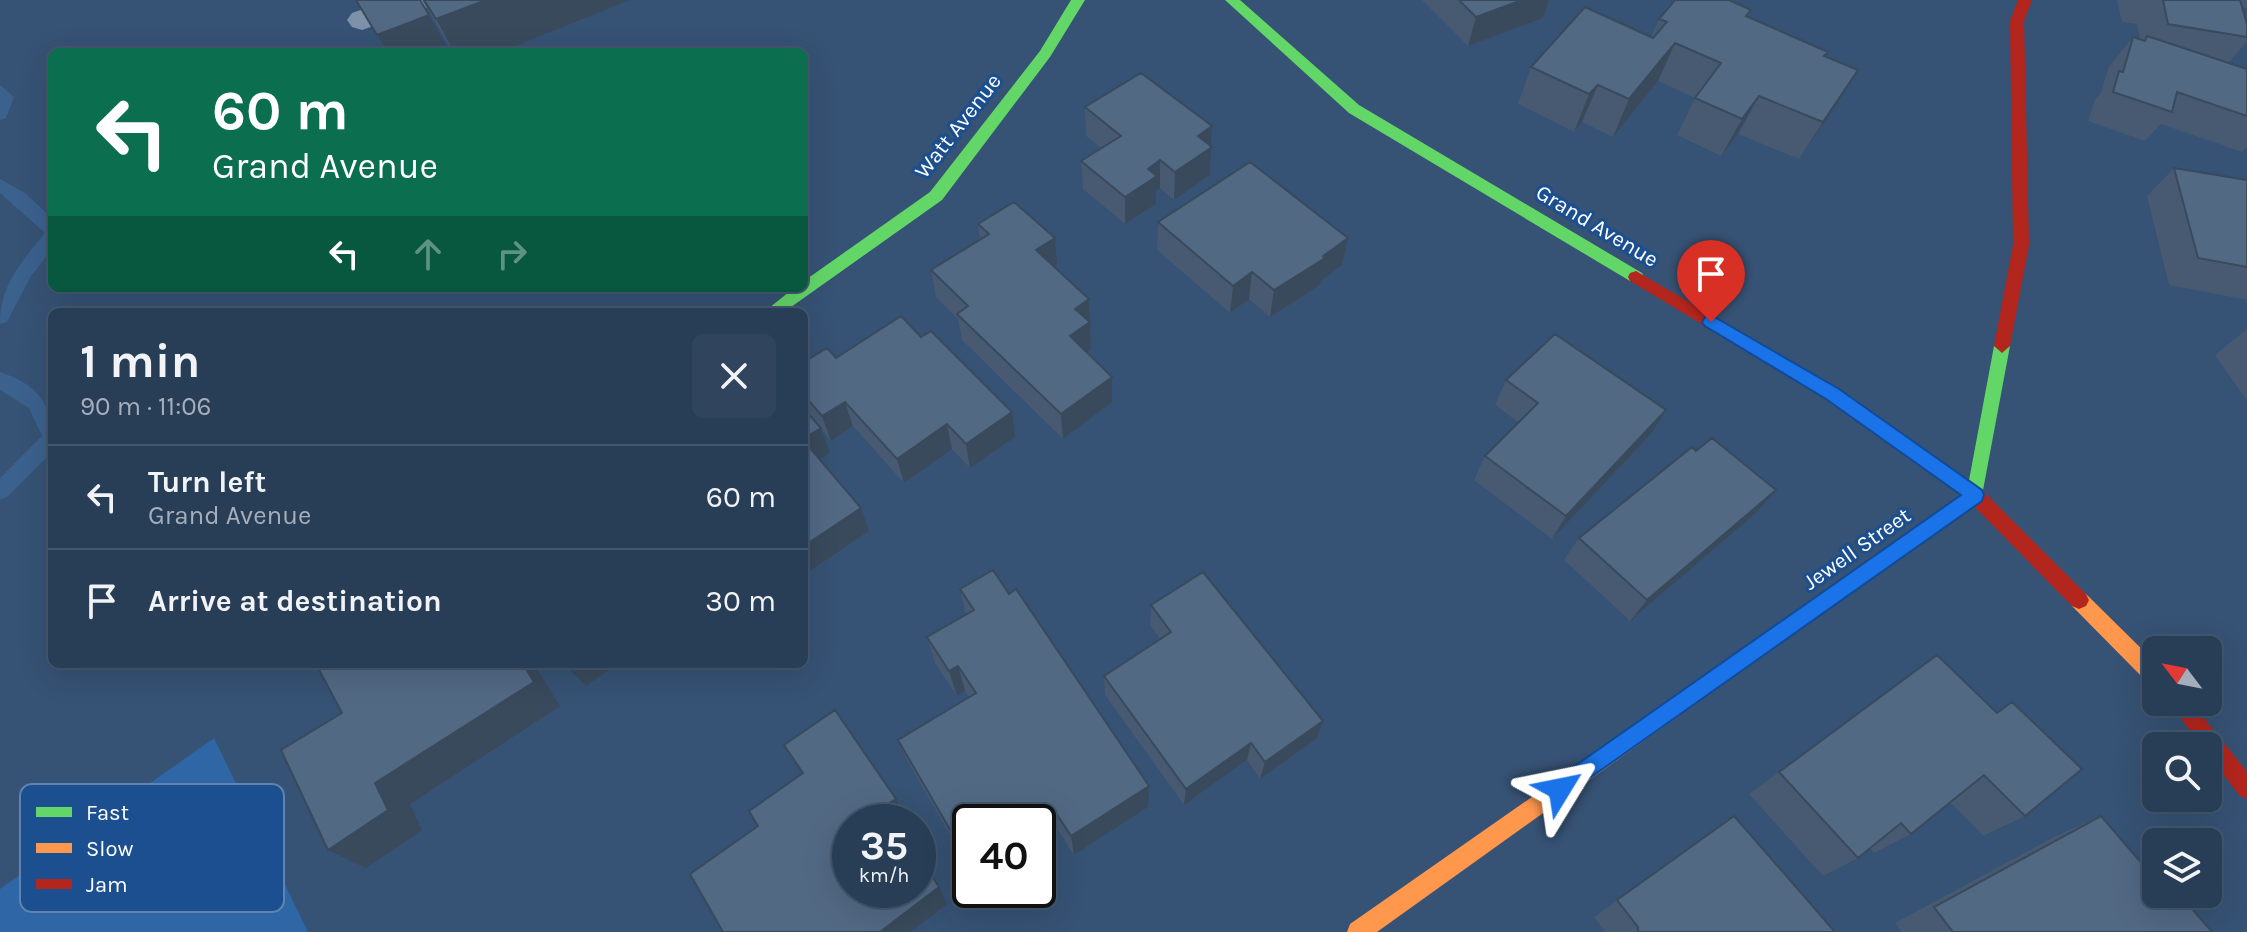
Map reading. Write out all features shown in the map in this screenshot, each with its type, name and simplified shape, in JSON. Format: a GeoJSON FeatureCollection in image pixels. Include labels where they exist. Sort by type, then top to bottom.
{"type":"FeatureCollection","features":[{"type":"Feature","properties":{"kind":"street","name":"Watt Avenue"},"geometry":{"type":"LineString","coordinates":[[808,287],[936,196],[1045,54],[1078,0]]}},
{"type":"Feature","properties":{"kind":"street","name":"Grand Avenue"},"geometry":{"type":"LineString","coordinates":[[1232,0],[1354,109],[1832,394],[1975,495],[2142,663]]}},
{"type":"Feature","properties":{"kind":"street"},"geometry":{"type":"LineString","coordinates":[[1975,495],[2021,245],[2017,21],[2025,0]]}},
{"type":"Feature","properties":{"kind":"street","name":"Watt Avenue"},"geometry":{"type":"LineString","coordinates":[[778,308],[800,292]]}},
{"type":"Feature","properties":{"kind":"street","name":"Jewell Street"},"geometry":{"type":"LineString","coordinates":[[1358,932],[1975,495]]}},
{"type":"Feature","properties":{"kind":"street"},"geometry":{"type":"LineString","coordinates":[[2190,716],[2247,789]]}},
{"type":"Feature","properties":{"kind":"lane"},"geometry":{"type":"LineString","coordinates":[[362,20],[418,0]]}},
{"type":"Feature","properties":{"kind":"shaded area"},"geometry":{"type":"Polygon","coordinates":[[[214,738],[236,784],[149,784],[214,738]]]}},
{"type":"Feature","properties":{"kind":"shaded area"},"geometry":{"type":"Polygon","coordinates":[[[20,875],[20,912],[284,912],[284,882],[308,932],[0,932],[0,889],[20,875]]]}},
{"type":"Feature","properties":{"kind":"building"},"geometry":{"type":"Polygon","coordinates":[[[356,0],[420,0],[429,15],[377,35],[356,0]]]}},
{"type":"Feature","properties":{"kind":"building"},"geometry":{"type":"Polygon","coordinates":[[[424,0],[486,0],[436,19],[424,0]]]}},
{"type":"Feature","properties":{"kind":"building"},"geometry":{"type":"Polygon","coordinates":[[[1459,0],[1522,0],[1476,17],[1459,0]]]}},
{"type":"Feature","properties":{"kind":"building"},"geometry":{"type":"Polygon","coordinates":[[[1675,0],[1729,0],[1751,10],[1746,16],[1828,52],[1824,56],[1858,70],[1823,122],[1759,96],[1742,119],[1695,98],[1721,63],[1675,43],[1629,99],[1598,85],[1589,94],[1531,67],[1585,7],[1653,38],[1667,22],[1659,19],[1675,0]]]}},
{"type":"Feature","properties":{"kind":"building"},"geometry":{"type":"Polygon","coordinates":[[[2163,0],[2240,0],[2247,24],[2247,37],[2168,24],[2163,0]]]}},
{"type":"Feature","properties":{"kind":"building"},"geometry":{"type":"Polygon","coordinates":[[[2147,36],[2247,69],[2247,116],[2177,92],[2172,112],[2113,92],[2119,71],[2123,72],[2133,37],[2145,41],[2147,36]]]}},
{"type":"Feature","properties":{"kind":"building"},"geometry":{"type":"Polygon","coordinates":[[[1141,73],[1212,126],[1198,136],[1212,147],[1175,172],[1160,160],[1148,169],[1157,176],[1125,197],[1081,161],[1121,136],[1085,107],[1141,73]]]}},
{"type":"Feature","properties":{"kind":"building"},"geometry":{"type":"Polygon","coordinates":[[[1250,162],[1348,238],[1323,256],[1325,258],[1274,290],[1252,272],[1233,286],[1158,222],[1250,162]]]}},
{"type":"Feature","properties":{"kind":"building"},"geometry":{"type":"Polygon","coordinates":[[[2174,168],[2247,180],[2247,267],[2198,258],[2174,168]]]}},
{"type":"Feature","properties":{"kind":"building"},"geometry":{"type":"Polygon","coordinates":[[[1014,202],[1055,238],[1036,250],[1089,299],[1075,309],[1090,322],[1070,336],[1112,377],[1061,414],[957,314],[968,306],[931,270],[989,234],[978,224],[1014,202]]]}},
{"type":"Feature","properties":{"kind":"building"},"geometry":{"type":"Polygon","coordinates":[[[901,316],[921,337],[931,331],[1012,412],[966,444],[947,424],[897,459],[845,402],[822,416],[808,400],[808,360],[827,348],[836,358],[901,316]]]}},
{"type":"Feature","properties":{"kind":"building"},"geometry":{"type":"Polygon","coordinates":[[[1555,334],[1666,410],[1566,516],[1485,456],[1538,403],[1506,380],[1555,334]]]}},
{"type":"Feature","properties":{"kind":"building"},"geometry":{"type":"Polygon","coordinates":[[[808,413],[821,428],[808,436],[808,413]]]}},
{"type":"Feature","properties":{"kind":"building"},"geometry":{"type":"Polygon","coordinates":[[[1712,438],[1776,490],[1647,600],[1579,538],[1692,447],[1696,451],[1712,438]]]}},
{"type":"Feature","properties":{"kind":"building"},"geometry":{"type":"Polygon","coordinates":[[[808,446],[861,508],[808,543],[808,446]]]}},
{"type":"Feature","properties":{"kind":"building"},"geometry":{"type":"Polygon","coordinates":[[[993,570],[1009,594],[1016,589],[1149,786],[1071,836],[1056,813],[1056,804],[952,804],[952,833],[898,740],[976,693],[958,666],[949,671],[927,637],[974,610],[960,589],[993,570]]]}},
{"type":"Feature","properties":{"kind":"building"},"geometry":{"type":"Polygon","coordinates":[[[1203,572],[1323,721],[1265,762],[1251,743],[1186,789],[1104,676],[1171,632],[1151,605],[1203,572]]]}},
{"type":"Feature","properties":{"kind":"building"},"geometry":{"type":"Polygon","coordinates":[[[1937,655],[1997,713],[2012,702],[2082,769],[2025,816],[1984,775],[1911,834],[1901,823],[1858,858],[1779,772],[1937,655]]]}},
{"type":"Feature","properties":{"kind":"building"},"geometry":{"type":"Polygon","coordinates":[[[318,668],[525,668],[534,682],[375,783],[388,810],[328,850],[281,750],[342,713],[318,668]]]}},
{"type":"Feature","properties":{"kind":"building"},"geometry":{"type":"Polygon","coordinates":[[[835,710],[896,799],[887,804],[832,804],[832,908],[911,908],[880,932],[723,932],[690,874],[758,826],[749,811],[803,773],[784,745],[835,710]]]}},
{"type":"Feature","properties":{"kind":"building"},"geometry":{"type":"Polygon","coordinates":[[[1734,816],[1835,932],[1638,932],[1638,927],[1617,900],[1734,816]]]}},
{"type":"Feature","properties":{"kind":"building"},"geometry":{"type":"Polygon","coordinates":[[[2101,816],[2142,864],[2142,908],[2191,908],[2212,932],[1953,932],[1934,907],[2101,816]]]}},
{"type":"Feature","properties":{"kind":"waterway"},"geometry":{"type":"LineString","coordinates":[[0,91],[6,97],[0,114]]}},
{"type":"Feature","properties":{"kind":"waterway"},"geometry":{"type":"LineString","coordinates":[[0,185],[19,197],[48,225]]}},
{"type":"Feature","properties":{"kind":"waterway"},"geometry":{"type":"LineString","coordinates":[[0,317],[25,271],[48,241]]}},
{"type":"Feature","properties":{"kind":"waterway"},"geometry":{"type":"LineString","coordinates":[[0,380],[36,403],[48,428]]}},
{"type":"Feature","properties":{"kind":"waterway"},"geometry":{"type":"LineString","coordinates":[[0,491],[48,443]]}},
{"type":"Feature","properties":{"kind":"traffic: fast"},"geometry":{"type":"LineString","coordinates":[[808,287],[936,196],[1045,54],[1078,0]]}},
{"type":"Feature","properties":{"kind":"traffic: fast"},"geometry":{"type":"LineString","coordinates":[[1232,0],[1354,109],[1636,277]]}},
{"type":"Feature","properties":{"kind":"traffic: fast"},"geometry":{"type":"LineString","coordinates":[[778,308],[800,292]]}},
{"type":"Feature","properties":{"kind":"traffic: fast"},"geometry":{"type":"LineString","coordinates":[[1765,643],[1975,495],[2002,346]]}},
{"type":"Feature","properties":{"kind":"traffic: slow"},"geometry":{"type":"LineString","coordinates":[[2079,600],[2142,663]]}},
{"type":"Feature","properties":{"kind":"traffic: slow"},"geometry":{"type":"LineString","coordinates":[[1358,932],[1765,643]]}},
{"type":"Feature","properties":{"kind":"traffic: jam"},"geometry":{"type":"LineString","coordinates":[[2002,346],[2021,245],[2017,21],[2025,0]]}},
{"type":"Feature","properties":{"kind":"traffic: jam"},"geometry":{"type":"LineString","coordinates":[[1636,277],[1832,394],[1975,495],[2079,600]]}},
{"type":"Feature","properties":{"kind":"traffic: jam"},"geometry":{"type":"LineString","coordinates":[[2190,716],[2247,789]]}},
{"type":"Feature","properties":{"kind":"route"},"geometry":{"type":"LineString","coordinates":[[1560,789],[1975,495],[1832,394],[1711,322]]}}]}
